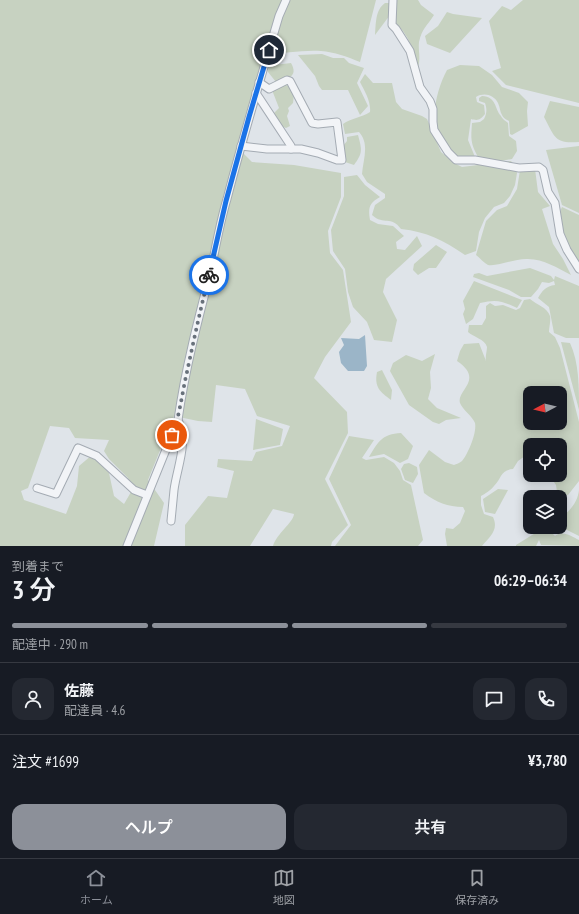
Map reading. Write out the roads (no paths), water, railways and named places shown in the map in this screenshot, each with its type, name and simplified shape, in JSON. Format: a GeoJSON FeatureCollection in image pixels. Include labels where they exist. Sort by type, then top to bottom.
{"type":"FeatureCollection","features":[{"type":"Feature","properties":{"kind":"street"},"geometry":{"type":"LineString","coordinates":[[127,546],[178,420],[180,403],[198,316],[219,236],[226,201],[256,93],[279,16],[286,0]]}},
{"type":"Feature","properties":{"kind":"street"},"geometry":{"type":"LineString","coordinates":[[393,0],[392,24],[410,52],[420,87],[430,101],[433,109],[432,122],[434,130],[448,152],[456,160],[475,160],[519,168],[539,167],[543,170],[548,192],[555,203],[560,234],[566,250],[579,269]]}},
{"type":"Feature","properties":{"kind":"street"},"geometry":{"type":"LineString","coordinates":[[241,146],[301,149],[337,160],[342,160],[337,122],[318,124],[312,123],[290,81],[287,80],[269,89],[260,82]]}},
{"type":"Feature","properties":{"kind":"street"},"geometry":{"type":"LineString","coordinates":[[256,93],[291,149]]}},
{"type":"Feature","properties":{"kind":"street"},"geometry":{"type":"LineString","coordinates":[[171,521],[174,489],[182,451],[182,428],[178,420]]}},
{"type":"Feature","properties":{"kind":"street"},"geometry":{"type":"LineString","coordinates":[[37,488],[56,494],[78,448],[97,456],[134,490],[147,495]]}},
{"type":"Feature","properties":{"kind":"water"},"geometry":{"type":"Polygon","coordinates":[[[365,335],[367,366],[364,371],[348,371],[341,363],[339,352],[344,345],[341,338],[359,339],[365,335]]]}}]}
